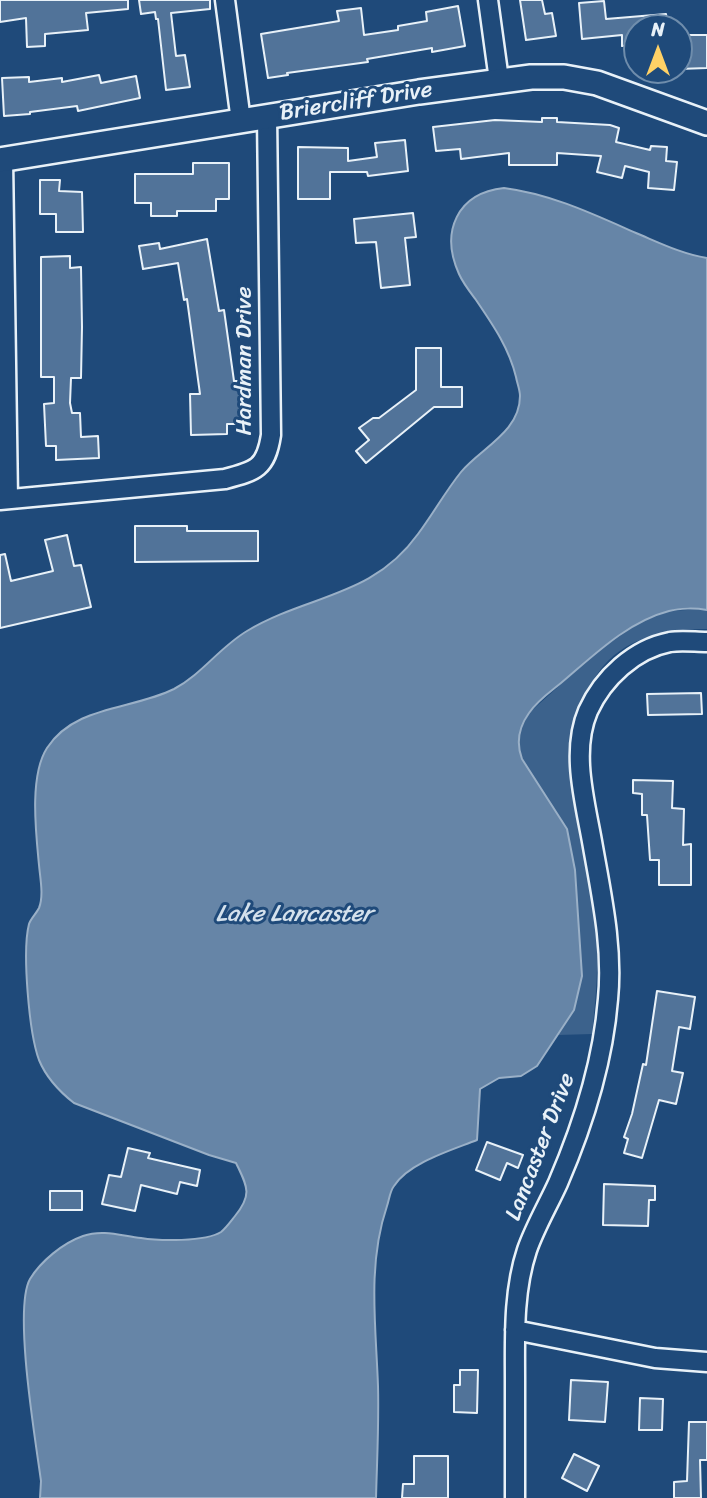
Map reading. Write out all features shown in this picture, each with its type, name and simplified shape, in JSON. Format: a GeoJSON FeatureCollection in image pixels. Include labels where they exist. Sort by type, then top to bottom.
{"type":"FeatureCollection","features":[{"type":"Feature","properties":{"kind":"street"},"geometry":{"type":"LineString","coordinates":[[225,0],[241,121]]}},
{"type":"Feature","properties":{"kind":"street"},"geometry":{"type":"LineString","coordinates":[[488,0],[499,80]]}},
{"type":"Feature","properties":{"kind":"street","name":"Briercliff Drive"},"geometry":{"type":"LineString","coordinates":[[2,160],[499,80],[564,77],[597,83],[707,123]]}},
{"type":"Feature","properties":{"kind":"street","name":"Hardman Drive"},"geometry":{"type":"LineString","coordinates":[[4,500],[225,479],[245,474],[262,465],[268,453],[271,435],[267,116]]}},
{"type":"Feature","properties":{"kind":"street"},"geometry":{"type":"LineString","coordinates":[[2,160],[4,500]]}},
{"type":"Feature","properties":{"kind":"street","name":"Lancaster Drive"},"geometry":{"type":"LineString","coordinates":[[515,1493],[515,1330],[520,1285],[527,1251],[558,1182],[591,1090],[601,1051],[608,999],[610,960],[606,919],[581,779],[581,744],[587,714],[600,688],[621,666],[648,649],[671,642],[707,642]]}},
{"type":"Feature","properties":{"kind":"street"},"geometry":{"type":"LineString","coordinates":[[515,1330],[655,1358],[707,1362]]}},
{"type":"Feature","properties":{"kind":"street"},"geometry":{"type":"LineString","coordinates":[[515,1493],[531,1498]]}},
{"type":"Feature","properties":{"kind":"shaded area"},"geometry":{"type":"Polygon","coordinates":[[[707,610],[707,629],[661,633],[620,651],[598,673],[576,714],[571,733],[570,765],[575,812],[596,927],[597,981],[592,1034],[558,1035],[582,976],[575,870],[567,829],[522,759],[518,748],[519,733],[529,713],[599,650],[641,622],[670,611],[707,610]]]}},
{"type":"Feature","properties":{"kind":"water","name":"Lake Lancaster"},"geometry":{"type":"Polygon","coordinates":[[[504,188],[555,200],[671,248],[707,258],[707,610],[669,611],[625,631],[540,701],[532,709],[521,729],[519,747],[522,759],[567,829],[575,870],[582,976],[574,1010],[537,1066],[521,1076],[499,1078],[480,1089],[477,1140],[420,1164],[401,1178],[391,1190],[381,1228],[375,1273],[378,1400],[376,1498],[40,1498],[41,1481],[25,1346],[25,1295],[30,1279],[46,1259],[60,1248],[90,1234],[105,1233],[170,1240],[214,1235],[225,1229],[241,1208],[246,1196],[243,1178],[236,1163],[74,1103],[54,1084],[39,1060],[30,1012],[26,953],[29,924],[39,908],[41,898],[35,805],[41,760],[59,734],[73,724],[105,710],[174,689],[247,631],[293,609],[338,593],[381,571],[400,555],[418,534],[469,463],[507,430],[514,420],[520,396],[513,366],[500,337],[461,277],[451,244],[452,230],[464,206],[488,191],[504,188]]]}},
{"type":"Feature","properties":{"kind":"building"},"geometry":{"type":"Polygon","coordinates":[[[0,0],[128,0],[128,9],[86,13],[88,30],[45,34],[45,46],[27,47],[26,18],[0,22],[0,0]]]}},
{"type":"Feature","properties":{"kind":"building"},"geometry":{"type":"Polygon","coordinates":[[[139,0],[210,0],[210,9],[171,13],[176,56],[185,55],[190,87],[166,90],[158,19],[155,12],[141,14],[139,0]]]}},
{"type":"Feature","properties":{"kind":"building"},"geometry":{"type":"Polygon","coordinates":[[[520,0],[542,0],[545,14],[552,13],[556,36],[526,40],[520,0]]]}},
{"type":"Feature","properties":{"kind":"building"},"geometry":{"type":"Polygon","coordinates":[[[604,1],[606,19],[623,18],[623,46],[622,35],[582,39],[579,3],[604,1]]]}},
{"type":"Feature","properties":{"kind":"building"},"geometry":{"type":"Polygon","coordinates":[[[458,6],[465,46],[432,52],[432,48],[367,59],[368,62],[268,78],[261,34],[339,21],[337,11],[361,8],[364,35],[398,30],[398,26],[427,21],[426,12],[458,6]]]}},
{"type":"Feature","properties":{"kind":"building"},"geometry":{"type":"Polygon","coordinates":[[[693,35],[707,35],[707,68],[693,68],[693,35]]]}},
{"type":"Feature","properties":{"kind":"building"},"geometry":{"type":"Polygon","coordinates":[[[99,75],[101,83],[136,76],[140,98],[78,111],[77,106],[4,116],[2,78],[29,77],[29,82],[62,78],[62,82],[99,75]]]}},
{"type":"Feature","properties":{"kind":"building"},"geometry":{"type":"Polygon","coordinates":[[[542,118],[557,118],[557,122],[610,125],[619,128],[616,142],[650,150],[651,146],[667,147],[666,161],[677,162],[674,190],[648,188],[649,172],[625,166],[622,178],[597,172],[601,156],[557,153],[557,165],[509,165],[509,153],[461,159],[460,149],[436,151],[433,127],[495,120],[542,122],[542,118]]]}},
{"type":"Feature","properties":{"kind":"building"},"geometry":{"type":"Polygon","coordinates":[[[405,140],[408,171],[368,176],[367,172],[330,172],[330,199],[298,199],[298,147],[348,148],[348,161],[377,157],[375,143],[405,140]]]}},
{"type":"Feature","properties":{"kind":"building"},"geometry":{"type":"Polygon","coordinates":[[[193,163],[229,163],[229,199],[216,199],[216,211],[177,211],[177,216],[151,216],[151,203],[135,203],[135,174],[193,174],[193,163]]]}},
{"type":"Feature","properties":{"kind":"building"},"geometry":{"type":"Polygon","coordinates":[[[40,180],[60,180],[59,191],[82,192],[83,232],[56,232],[56,214],[40,214],[40,180]]]}},
{"type":"Feature","properties":{"kind":"building"},"geometry":{"type":"Polygon","coordinates":[[[413,213],[416,237],[405,238],[410,285],[381,288],[376,242],[356,243],[354,219],[413,213]]]}},
{"type":"Feature","properties":{"kind":"building"},"geometry":{"type":"Polygon","coordinates":[[[207,239],[219,311],[224,310],[234,381],[239,381],[239,424],[227,424],[227,434],[191,435],[190,394],[200,394],[187,299],[184,300],[178,263],[143,269],[139,246],[159,243],[160,249],[207,239]]]}},
{"type":"Feature","properties":{"kind":"building"},"geometry":{"type":"Polygon","coordinates":[[[70,256],[70,268],[81,267],[82,327],[81,378],[71,378],[70,403],[72,413],[80,413],[81,437],[98,436],[99,458],[56,460],[56,446],[46,446],[44,404],[54,403],[54,377],[41,377],[41,257],[70,256]]]}},
{"type":"Feature","properties":{"kind":"building"},"geometry":{"type":"Polygon","coordinates":[[[416,348],[441,348],[441,387],[462,387],[462,407],[434,407],[366,463],[356,451],[369,440],[359,428],[373,418],[379,418],[416,390],[416,348]]]}},
{"type":"Feature","properties":{"kind":"building"},"geometry":{"type":"Polygon","coordinates":[[[135,526],[187,526],[187,531],[258,531],[258,561],[135,562],[135,526]]]}},
{"type":"Feature","properties":{"kind":"building"},"geometry":{"type":"Polygon","coordinates":[[[67,535],[74,566],[81,565],[91,607],[0,628],[0,555],[5,554],[11,581],[53,571],[45,540],[67,535]]]}},
{"type":"Feature","properties":{"kind":"building"},"geometry":{"type":"Polygon","coordinates":[[[701,693],[702,714],[648,715],[647,694],[701,693]]]}},
{"type":"Feature","properties":{"kind":"building"},"geometry":{"type":"Polygon","coordinates":[[[633,780],[673,781],[672,808],[684,809],[683,845],[691,844],[691,885],[659,885],[659,860],[650,860],[647,815],[642,815],[642,794],[633,793],[633,780]]]}},
{"type":"Feature","properties":{"kind":"building"},"geometry":{"type":"Polygon","coordinates":[[[657,991],[695,997],[690,1029],[679,1027],[672,1071],[683,1073],[676,1104],[659,1100],[642,1158],[624,1153],[628,1139],[624,1137],[643,1064],[646,1065],[657,991]]]}},
{"type":"Feature","properties":{"kind":"building"},"geometry":{"type":"Polygon","coordinates":[[[487,1142],[523,1155],[518,1168],[507,1163],[500,1180],[476,1170],[487,1142]]]}},
{"type":"Feature","properties":{"kind":"building"},"geometry":{"type":"Polygon","coordinates":[[[128,1148],[150,1153],[148,1158],[200,1170],[197,1186],[180,1182],[177,1194],[141,1185],[135,1211],[102,1204],[109,1175],[121,1177],[128,1148]]]}},
{"type":"Feature","properties":{"kind":"building"},"geometry":{"type":"Polygon","coordinates":[[[604,1184],[655,1186],[655,1200],[649,1200],[648,1226],[603,1225],[604,1184]]]}},
{"type":"Feature","properties":{"kind":"building"},"geometry":{"type":"Polygon","coordinates":[[[50,1191],[82,1191],[82,1210],[50,1210],[50,1191]]]}},
{"type":"Feature","properties":{"kind":"building"},"geometry":{"type":"Polygon","coordinates":[[[460,1370],[478,1370],[477,1413],[454,1412],[454,1385],[460,1385],[460,1370]]]}},
{"type":"Feature","properties":{"kind":"building"},"geometry":{"type":"Polygon","coordinates":[[[571,1380],[608,1382],[605,1422],[569,1420],[571,1380]]]}},
{"type":"Feature","properties":{"kind":"building"},"geometry":{"type":"Polygon","coordinates":[[[640,1398],[663,1399],[662,1430],[639,1430],[640,1398]]]}},
{"type":"Feature","properties":{"kind":"building"},"geometry":{"type":"Polygon","coordinates":[[[689,1422],[707,1422],[707,1460],[700,1460],[701,1498],[674,1498],[674,1482],[687,1481],[689,1422]]]}},
{"type":"Feature","properties":{"kind":"building"},"geometry":{"type":"Polygon","coordinates":[[[574,1454],[599,1466],[587,1491],[562,1478],[574,1454]]]}},
{"type":"Feature","properties":{"kind":"building"},"geometry":{"type":"Polygon","coordinates":[[[414,1456],[448,1456],[448,1498],[402,1498],[403,1484],[414,1484],[414,1456]]]}}]}
